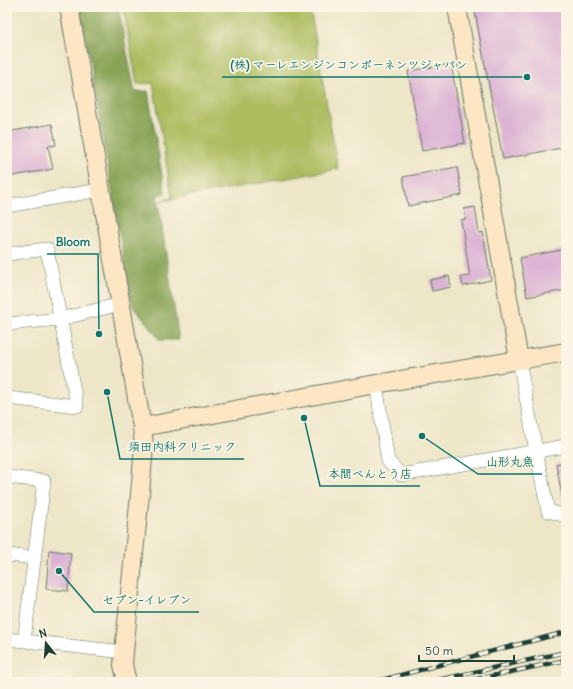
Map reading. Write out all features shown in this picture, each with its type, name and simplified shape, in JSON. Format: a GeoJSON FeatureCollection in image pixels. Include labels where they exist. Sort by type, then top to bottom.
{"type":"FeatureCollection","features":[{"type":"Feature","properties":{"kind":"street"},"geometry":{"type":"LineString","coordinates":[[69,7],[121,304],[144,446],[124,652],[124,665],[127,682]]}},
{"type":"Feature","properties":{"kind":"street"},"geometry":{"type":"LineString","coordinates":[[457,7],[519,360],[548,511],[566,516]]}},
{"type":"Feature","properties":{"kind":"street"},"geometry":{"type":"LineString","coordinates":[[7,206],[100,190]]}},
{"type":"Feature","properties":{"kind":"street"},"geometry":{"type":"LineString","coordinates":[[7,255],[47,249],[77,406],[7,398]]}},
{"type":"Feature","properties":{"kind":"street"},"geometry":{"type":"LineString","coordinates":[[7,324],[60,319],[121,304]]}},
{"type":"Feature","properties":{"kind":"street"},"geometry":{"type":"LineString","coordinates":[[142,427],[376,384],[566,352]]}},
{"type":"Feature","properties":{"kind":"street"},"geometry":{"type":"LineString","coordinates":[[376,384],[388,461],[401,475],[566,446]]}},
{"type":"Feature","properties":{"kind":"street"},"geometry":{"type":"LineString","coordinates":[[7,477],[44,481],[24,641]]}},
{"type":"Feature","properties":{"kind":"street"},"geometry":{"type":"LineString","coordinates":[[7,555],[35,558]]}},
{"type":"Feature","properties":{"kind":"street"},"geometry":{"type":"LineString","coordinates":[[7,639],[124,652]]}},
{"type":"Feature","properties":{"kind":"green space"},"geometry":{"type":"Polygon","coordinates":[[[80,7],[118,7],[135,92],[148,91],[165,193],[157,195],[179,340],[160,340],[132,305],[80,7]]]}},
{"type":"Feature","properties":{"kind":"green space"},"geometry":{"type":"Polygon","coordinates":[[[123,7],[310,7],[338,169],[160,201],[172,198],[153,83],[137,84],[123,7]]]}},
{"type":"Feature","properties":{"kind":"building"},"geometry":{"type":"Polygon","coordinates":[[[474,7],[566,7],[566,147],[503,159],[474,7]]]}},
{"type":"Feature","properties":{"kind":"building"},"geometry":{"type":"Polygon","coordinates":[[[451,64],[465,143],[422,151],[408,71],[451,64]]]}},
{"type":"Feature","properties":{"kind":"building"},"geometry":{"type":"Polygon","coordinates":[[[52,124],[56,145],[48,146],[53,169],[12,176],[7,150],[7,132],[52,124]]]}},
{"type":"Feature","properties":{"kind":"building"},"geometry":{"type":"Polygon","coordinates":[[[457,167],[462,195],[408,206],[403,177],[457,167]]]}},
{"type":"Feature","properties":{"kind":"building"},"geometry":{"type":"Polygon","coordinates":[[[475,207],[479,233],[483,232],[491,280],[463,286],[461,277],[470,276],[461,220],[466,219],[464,209],[475,207]]]}},
{"type":"Feature","properties":{"kind":"building"},"geometry":{"type":"Polygon","coordinates":[[[566,249],[566,290],[527,297],[520,258],[566,249]]]}},
{"type":"Feature","properties":{"kind":"building"},"geometry":{"type":"Polygon","coordinates":[[[449,276],[451,287],[432,291],[430,280],[449,276]]]}},
{"type":"Feature","properties":{"kind":"building"},"geometry":{"type":"Polygon","coordinates":[[[566,462],[566,506],[564,506],[556,464],[566,462]]]}},
{"type":"Feature","properties":{"kind":"building"},"geometry":{"type":"Polygon","coordinates":[[[49,550],[71,553],[68,591],[46,589],[49,550]]]}},
{"type":"Feature","properties":{"kind":"railway"},"geometry":{"type":"LineString","coordinates":[[374,682],[566,632]]}},
{"type":"Feature","properties":{"kind":"railway"},"geometry":{"type":"LineString","coordinates":[[429,682],[566,652]]}},
{"type":"Feature","properties":{"kind":"railway"},"geometry":{"type":"LineString","coordinates":[[464,682],[566,660]]}},
{"type":"Feature","properties":{"kind":"place","name":"(株) マーレエンジンコンポーネンツジャパン"},"geometry":{"type":"Point","coordinates":[527,77]}},
{"type":"Feature","properties":{"kind":"place","name":"Bloom"},"geometry":{"type":"Point","coordinates":[99,334]}},
{"type":"Feature","properties":{"kind":"place","name":"須田内科クリニック"},"geometry":{"type":"Point","coordinates":[107,392]}},
{"type":"Feature","properties":{"kind":"place","name":"本間べんとう店"},"geometry":{"type":"Point","coordinates":[304,418]}},
{"type":"Feature","properties":{"kind":"place","name":"山形丸魚"},"geometry":{"type":"Point","coordinates":[422,436]}},
{"type":"Feature","properties":{"kind":"place","name":"セブン-イレブン"},"geometry":{"type":"Point","coordinates":[59,571]}}]}
